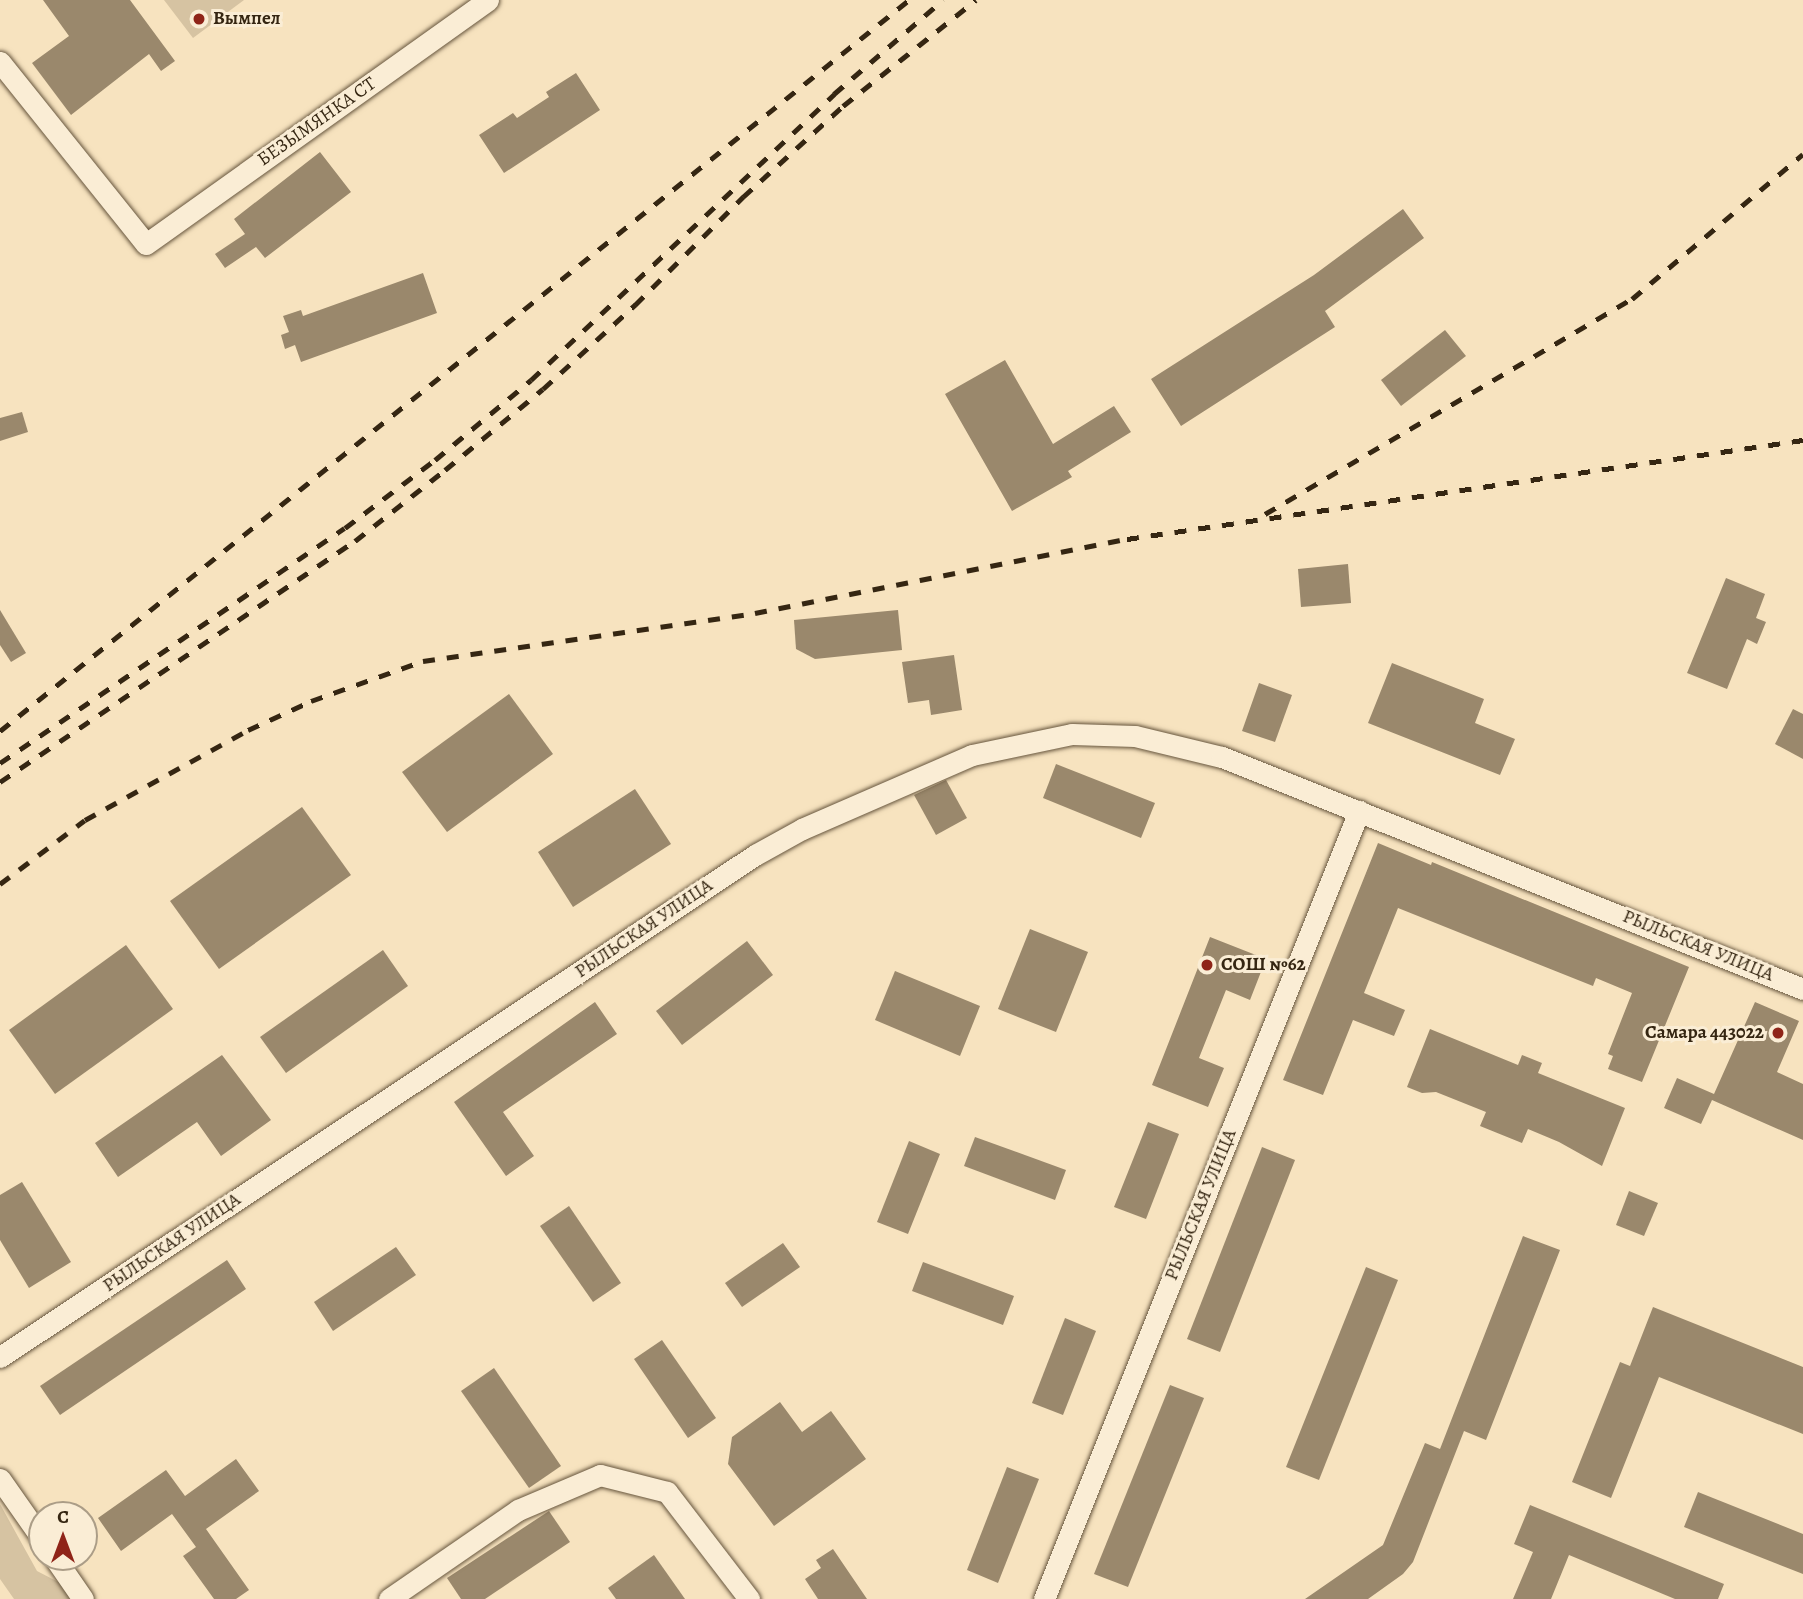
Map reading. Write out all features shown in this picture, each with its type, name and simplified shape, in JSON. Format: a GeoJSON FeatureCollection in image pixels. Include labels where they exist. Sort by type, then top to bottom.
{"type":"FeatureCollection","features":[{"type":"Feature","properties":{"kind":"street","name":"БЕЗЫМЯНКА СТ"},"geometry":{"type":"LineString","coordinates":[[0,62],[146,244],[488,0]]}},
{"type":"Feature","properties":{"kind":"street","name":"РЫЛЬСКАЯ УЛИЦА"},"geometry":{"type":"LineString","coordinates":[[0,1357],[755,855],[802,829],[972,755],[1072,734],[1135,736],[1222,757],[1803,989]]}},
{"type":"Feature","properties":{"kind":"street","name":"РЫЛЬСКАЯ УЛИЦА"},"geometry":{"type":"LineString","coordinates":[[1044,1599],[1359,811]]}},
{"type":"Feature","properties":{"kind":"street"},"geometry":{"type":"LineString","coordinates":[[389,1599],[518,1510],[600,1475],[667,1492],[749,1599]]}},
{"type":"Feature","properties":{"kind":"street"},"geometry":{"type":"LineString","coordinates":[[0,1479],[28,1519]]}},
{"type":"Feature","properties":{"kind":"street"},"geometry":{"type":"LineString","coordinates":[[64,1571],[83,1599]]}},
{"type":"Feature","properties":{"kind":"shaded area","name":"Вымпел"},"geometry":{"type":"Polygon","coordinates":[[[164,0],[244,0],[193,38],[164,0]]]}},
{"type":"Feature","properties":{"kind":"shaded area"},"geometry":{"type":"Polygon","coordinates":[[[0,1504],[28,1555],[28,1571],[37,1571],[91,1599],[14,1599],[0,1579],[0,1504]]]}},
{"type":"Feature","properties":{"kind":"building"},"geometry":{"type":"Polygon","coordinates":[[[43,0],[130,0],[175,61],[161,71],[149,54],[71,115],[32,63],[69,36],[43,0]]]}},
{"type":"Feature","properties":{"kind":"building"},"geometry":{"type":"Polygon","coordinates":[[[576,73],[600,110],[504,173],[479,135],[513,113],[517,118],[549,97],[546,92],[576,73]]]}},
{"type":"Feature","properties":{"kind":"building"},"geometry":{"type":"Polygon","coordinates":[[[320,152],[351,192],[265,258],[256,247],[225,268],[215,254],[245,234],[234,219],[320,152]]]}},
{"type":"Feature","properties":{"kind":"building"},"geometry":{"type":"Polygon","coordinates":[[[1403,209],[1424,238],[1325,311],[1335,327],[1181,426],[1151,379],[1314,275],[1403,209]]]}},
{"type":"Feature","properties":{"kind":"building"},"geometry":{"type":"Polygon","coordinates":[[[423,273],[437,313],[301,362],[295,345],[285,349],[281,335],[289,332],[283,316],[301,310],[303,316],[423,273]]]}},
{"type":"Feature","properties":{"kind":"building"},"geometry":{"type":"Polygon","coordinates":[[[1445,330],[1466,356],[1401,406],[1381,380],[1445,330]]]}},
{"type":"Feature","properties":{"kind":"building"},"geometry":{"type":"Polygon","coordinates":[[[1005,360],[1053,444],[1114,406],[1131,432],[1068,471],[1072,477],[1012,511],[945,394],[1005,360]]]}},
{"type":"Feature","properties":{"kind":"building"},"geometry":{"type":"Polygon","coordinates":[[[22,412],[28,432],[0,441],[0,418],[22,412]]]}},
{"type":"Feature","properties":{"kind":"building"},"geometry":{"type":"Polygon","coordinates":[[[1348,564],[1351,603],[1301,607],[1298,569],[1348,564]]]}},
{"type":"Feature","properties":{"kind":"building"},"geometry":{"type":"Polygon","coordinates":[[[1726,578],[1765,594],[1756,618],[1766,622],[1757,644],[1747,639],[1727,689],[1687,673],[1726,578]]]}},
{"type":"Feature","properties":{"kind":"building"},"geometry":{"type":"Polygon","coordinates":[[[0,610],[26,653],[11,662],[0,645],[0,610]]]}},
{"type":"Feature","properties":{"kind":"building"},"geometry":{"type":"Polygon","coordinates":[[[898,610],[902,650],[815,659],[796,649],[794,620],[898,610]]]}},
{"type":"Feature","properties":{"kind":"building"},"geometry":{"type":"Polygon","coordinates":[[[954,655],[962,710],[931,715],[929,700],[908,703],[902,662],[954,655]]]}},
{"type":"Feature","properties":{"kind":"building"},"geometry":{"type":"Polygon","coordinates":[[[1392,663],[1484,699],[1475,723],[1515,739],[1500,775],[1368,723],[1392,663]]]}},
{"type":"Feature","properties":{"kind":"building"},"geometry":{"type":"Polygon","coordinates":[[[1259,683],[1292,695],[1275,742],[1242,731],[1259,683]]]}},
{"type":"Feature","properties":{"kind":"building"},"geometry":{"type":"Polygon","coordinates":[[[509,694],[553,754],[447,832],[402,772],[509,694]]]}},
{"type":"Feature","properties":{"kind":"building"},"geometry":{"type":"Polygon","coordinates":[[[1793,709],[1803,714],[1803,759],[1775,744],[1793,709]]]}},
{"type":"Feature","properties":{"kind":"building"},"geometry":{"type":"Polygon","coordinates":[[[1056,764],[1155,803],[1141,838],[1043,798],[1056,764]]]}},
{"type":"Feature","properties":{"kind":"building"},"geometry":{"type":"Polygon","coordinates":[[[946,780],[967,818],[936,835],[914,795],[946,780]]]}},
{"type":"Feature","properties":{"kind":"building"},"geometry":{"type":"Polygon","coordinates":[[[635,789],[671,844],[573,907],[538,852],[635,789]]]}},
{"type":"Feature","properties":{"kind":"building"},"geometry":{"type":"Polygon","coordinates":[[[302,807],[351,875],[219,969],[170,901],[302,807]]]}},
{"type":"Feature","properties":{"kind":"building"},"geometry":{"type":"Polygon","coordinates":[[[1378,843],[1431,865],[1432,862],[1689,967],[1642,1082],[1608,1069],[1613,1056],[1608,1054],[1632,993],[1596,978],[1593,986],[1398,908],[1364,993],[1405,1010],[1394,1036],[1353,1020],[1323,1095],[1283,1080],[1378,843]]]}},
{"type":"Feature","properties":{"kind":"building"},"geometry":{"type":"Polygon","coordinates":[[[1030,929],[1088,952],[1056,1032],[998,1009],[1030,929]]]}},
{"type":"Feature","properties":{"kind":"building"},"geometry":{"type":"Polygon","coordinates":[[[1210,937],[1266,959],[1250,1000],[1226,990],[1199,1058],[1224,1068],[1208,1107],[1152,1085],[1210,937]]]}},
{"type":"Feature","properties":{"kind":"building"},"geometry":{"type":"Polygon","coordinates":[[[747,941],[773,975],[682,1045],[656,1011],[747,941]]]}},
{"type":"Feature","properties":{"kind":"building"},"geometry":{"type":"Polygon","coordinates":[[[126,945],[173,1009],[55,1094],[9,1030],[126,945]]]}},
{"type":"Feature","properties":{"kind":"building"},"geometry":{"type":"Polygon","coordinates":[[[383,950],[408,986],[286,1073],[260,1037],[383,950]]]}},
{"type":"Feature","properties":{"kind":"building"},"geometry":{"type":"Polygon","coordinates":[[[895,971],[980,1006],[960,1056],[875,1020],[895,971]]]}},
{"type":"Feature","properties":{"kind":"building"},"geometry":{"type":"Polygon","coordinates":[[[595,1002],[617,1034],[503,1112],[534,1156],[506,1176],[454,1102],[595,1002]]]}},
{"type":"Feature","properties":{"kind":"building"},"geometry":{"type":"Polygon","coordinates":[[[1755,1002],[1799,1021],[1777,1072],[1803,1084],[1803,1140],[1712,1100],[1701,1124],[1664,1108],[1677,1078],[1714,1094],[1755,1002]]]}},
{"type":"Feature","properties":{"kind":"building"},"geometry":{"type":"Polygon","coordinates":[[[1430,1029],[1518,1065],[1522,1055],[1542,1063],[1538,1073],[1625,1108],[1602,1166],[1559,1142],[1528,1129],[1522,1143],[1480,1126],[1486,1112],[1436,1092],[1422,1093],[1407,1087],[1430,1029]]]}},
{"type":"Feature","properties":{"kind":"building"},"geometry":{"type":"Polygon","coordinates":[[[222,1055],[271,1120],[221,1156],[197,1122],[118,1177],[95,1143],[222,1055]]]}},
{"type":"Feature","properties":{"kind":"building"},"geometry":{"type":"Polygon","coordinates":[[[1148,1122],[1179,1134],[1146,1219],[1114,1207],[1148,1122]]]}},
{"type":"Feature","properties":{"kind":"building"},"geometry":{"type":"Polygon","coordinates":[[[975,1137],[1066,1170],[1055,1200],[964,1166],[975,1137]]]}},
{"type":"Feature","properties":{"kind":"building"},"geometry":{"type":"Polygon","coordinates":[[[909,1141],[940,1154],[908,1234],[877,1222],[909,1141]]]}},
{"type":"Feature","properties":{"kind":"building"},"geometry":{"type":"Polygon","coordinates":[[[1262,1147],[1295,1160],[1220,1352],[1187,1339],[1262,1147]]]}},
{"type":"Feature","properties":{"kind":"building"},"geometry":{"type":"Polygon","coordinates":[[[22,1182],[71,1262],[29,1288],[0,1240],[0,1195],[22,1182]]]}},
{"type":"Feature","properties":{"kind":"building"},"geometry":{"type":"Polygon","coordinates":[[[1629,1191],[1658,1203],[1644,1236],[1616,1225],[1629,1191]]]}},
{"type":"Feature","properties":{"kind":"building"},"geometry":{"type":"Polygon","coordinates":[[[569,1206],[621,1283],[593,1302],[540,1226],[569,1206]]]}},
{"type":"Feature","properties":{"kind":"building"},"geometry":{"type":"Polygon","coordinates":[[[1523,1236],[1560,1250],[1486,1440],[1464,1431],[1413,1562],[1403,1574],[1368,1599],[1305,1599],[1383,1545],[1425,1443],[1440,1449],[1523,1236]]]}},
{"type":"Feature","properties":{"kind":"building"},"geometry":{"type":"Polygon","coordinates":[[[783,1243],[800,1267],[742,1307],[725,1283],[783,1243]]]}},
{"type":"Feature","properties":{"kind":"building"},"geometry":{"type":"Polygon","coordinates":[[[396,1247],[416,1275],[333,1331],[314,1302],[396,1247]]]}},
{"type":"Feature","properties":{"kind":"building"},"geometry":{"type":"Polygon","coordinates":[[[227,1260],[246,1289],[60,1415],[40,1386],[227,1260]]]}},
{"type":"Feature","properties":{"kind":"building"},"geometry":{"type":"Polygon","coordinates":[[[923,1262],[1014,1296],[1003,1325],[912,1291],[923,1262]]]}},
{"type":"Feature","properties":{"kind":"building"},"geometry":{"type":"Polygon","coordinates":[[[1366,1267],[1398,1280],[1319,1480],[1286,1467],[1366,1267]]]}},
{"type":"Feature","properties":{"kind":"building"},"geometry":{"type":"Polygon","coordinates":[[[1653,1307],[1803,1367],[1803,1434],[1659,1377],[1611,1498],[1572,1482],[1620,1362],[1630,1366],[1653,1307]]]}},
{"type":"Feature","properties":{"kind":"building"},"geometry":{"type":"Polygon","coordinates":[[[1065,1318],[1096,1331],[1063,1415],[1032,1403],[1065,1318]]]}},
{"type":"Feature","properties":{"kind":"building"},"geometry":{"type":"Polygon","coordinates":[[[662,1340],[716,1418],[688,1438],[634,1359],[662,1340]]]}},
{"type":"Feature","properties":{"kind":"building"},"geometry":{"type":"Polygon","coordinates":[[[494,1368],[561,1466],[529,1488],[461,1391],[494,1368]]]}},
{"type":"Feature","properties":{"kind":"building"},"geometry":{"type":"Polygon","coordinates":[[[1170,1385],[1204,1398],[1128,1587],[1094,1574],[1170,1385]]]}},
{"type":"Feature","properties":{"kind":"building"},"geometry":{"type":"Polygon","coordinates":[[[780,1402],[802,1432],[831,1411],[866,1459],[774,1526],[728,1464],[732,1437],[780,1402]]]}},
{"type":"Feature","properties":{"kind":"building"},"geometry":{"type":"Polygon","coordinates":[[[236,1459],[259,1491],[206,1529],[249,1590],[236,1599],[214,1599],[183,1556],[196,1547],[172,1514],[121,1551],[98,1518],[166,1470],[185,1496],[236,1459]]]}},
{"type":"Feature","properties":{"kind":"building"},"geometry":{"type":"Polygon","coordinates":[[[1007,1467],[1039,1479],[998,1583],[967,1570],[1007,1467]]]}},
{"type":"Feature","properties":{"kind":"building"},"geometry":{"type":"Polygon","coordinates":[[[1698,1492],[1803,1534],[1803,1574],[1684,1527],[1698,1492]]]}},
{"type":"Feature","properties":{"kind":"building"},"geometry":{"type":"Polygon","coordinates":[[[1530,1505],[1724,1584],[1718,1599],[1675,1599],[1569,1555],[1551,1599],[1513,1599],[1533,1552],[1514,1544],[1530,1505]]]}},
{"type":"Feature","properties":{"kind":"building"},"geometry":{"type":"Polygon","coordinates":[[[549,1511],[570,1542],[485,1599],[461,1599],[447,1578],[549,1511]]]}},
{"type":"Feature","properties":{"kind":"building"},"geometry":{"type":"Polygon","coordinates":[[[833,1549],[867,1599],[818,1599],[805,1579],[821,1568],[816,1560],[833,1549]]]}},
{"type":"Feature","properties":{"kind":"building"},"geometry":{"type":"Polygon","coordinates":[[[654,1555],[685,1599],[616,1599],[608,1588],[654,1555]]]}},
{"type":"Feature","properties":{"kind":"railway"},"geometry":{"type":"LineString","coordinates":[[0,731],[909,0]]}},
{"type":"Feature","properties":{"kind":"railway"},"geometry":{"type":"LineString","coordinates":[[0,763],[345,528],[435,460],[531,380],[834,94],[943,0]]}},
{"type":"Feature","properties":{"kind":"railway"},"geometry":{"type":"LineString","coordinates":[[0,782],[355,541],[445,470],[543,389],[635,305],[743,197],[843,106],[976,0]]}},
{"type":"Feature","properties":{"kind":"railway"},"geometry":{"type":"LineString","coordinates":[[1265,514],[1632,299],[1803,154]]}},
{"type":"Feature","properties":{"kind":"railway"},"geometry":{"type":"LineString","coordinates":[[0,884],[85,820],[248,730],[311,701],[423,661],[755,613],[1127,539],[1803,440]]}},
{"type":"Feature","properties":{"kind":"place","name":"Вымпел"},"geometry":{"type":"Point","coordinates":[199,19]}},
{"type":"Feature","properties":{"kind":"place","name":"СОШ №62"},"geometry":{"type":"Point","coordinates":[1207,965]}},
{"type":"Feature","properties":{"kind":"place","name":"Самара 443022"},"geometry":{"type":"Point","coordinates":[1778,1033]}}]}
